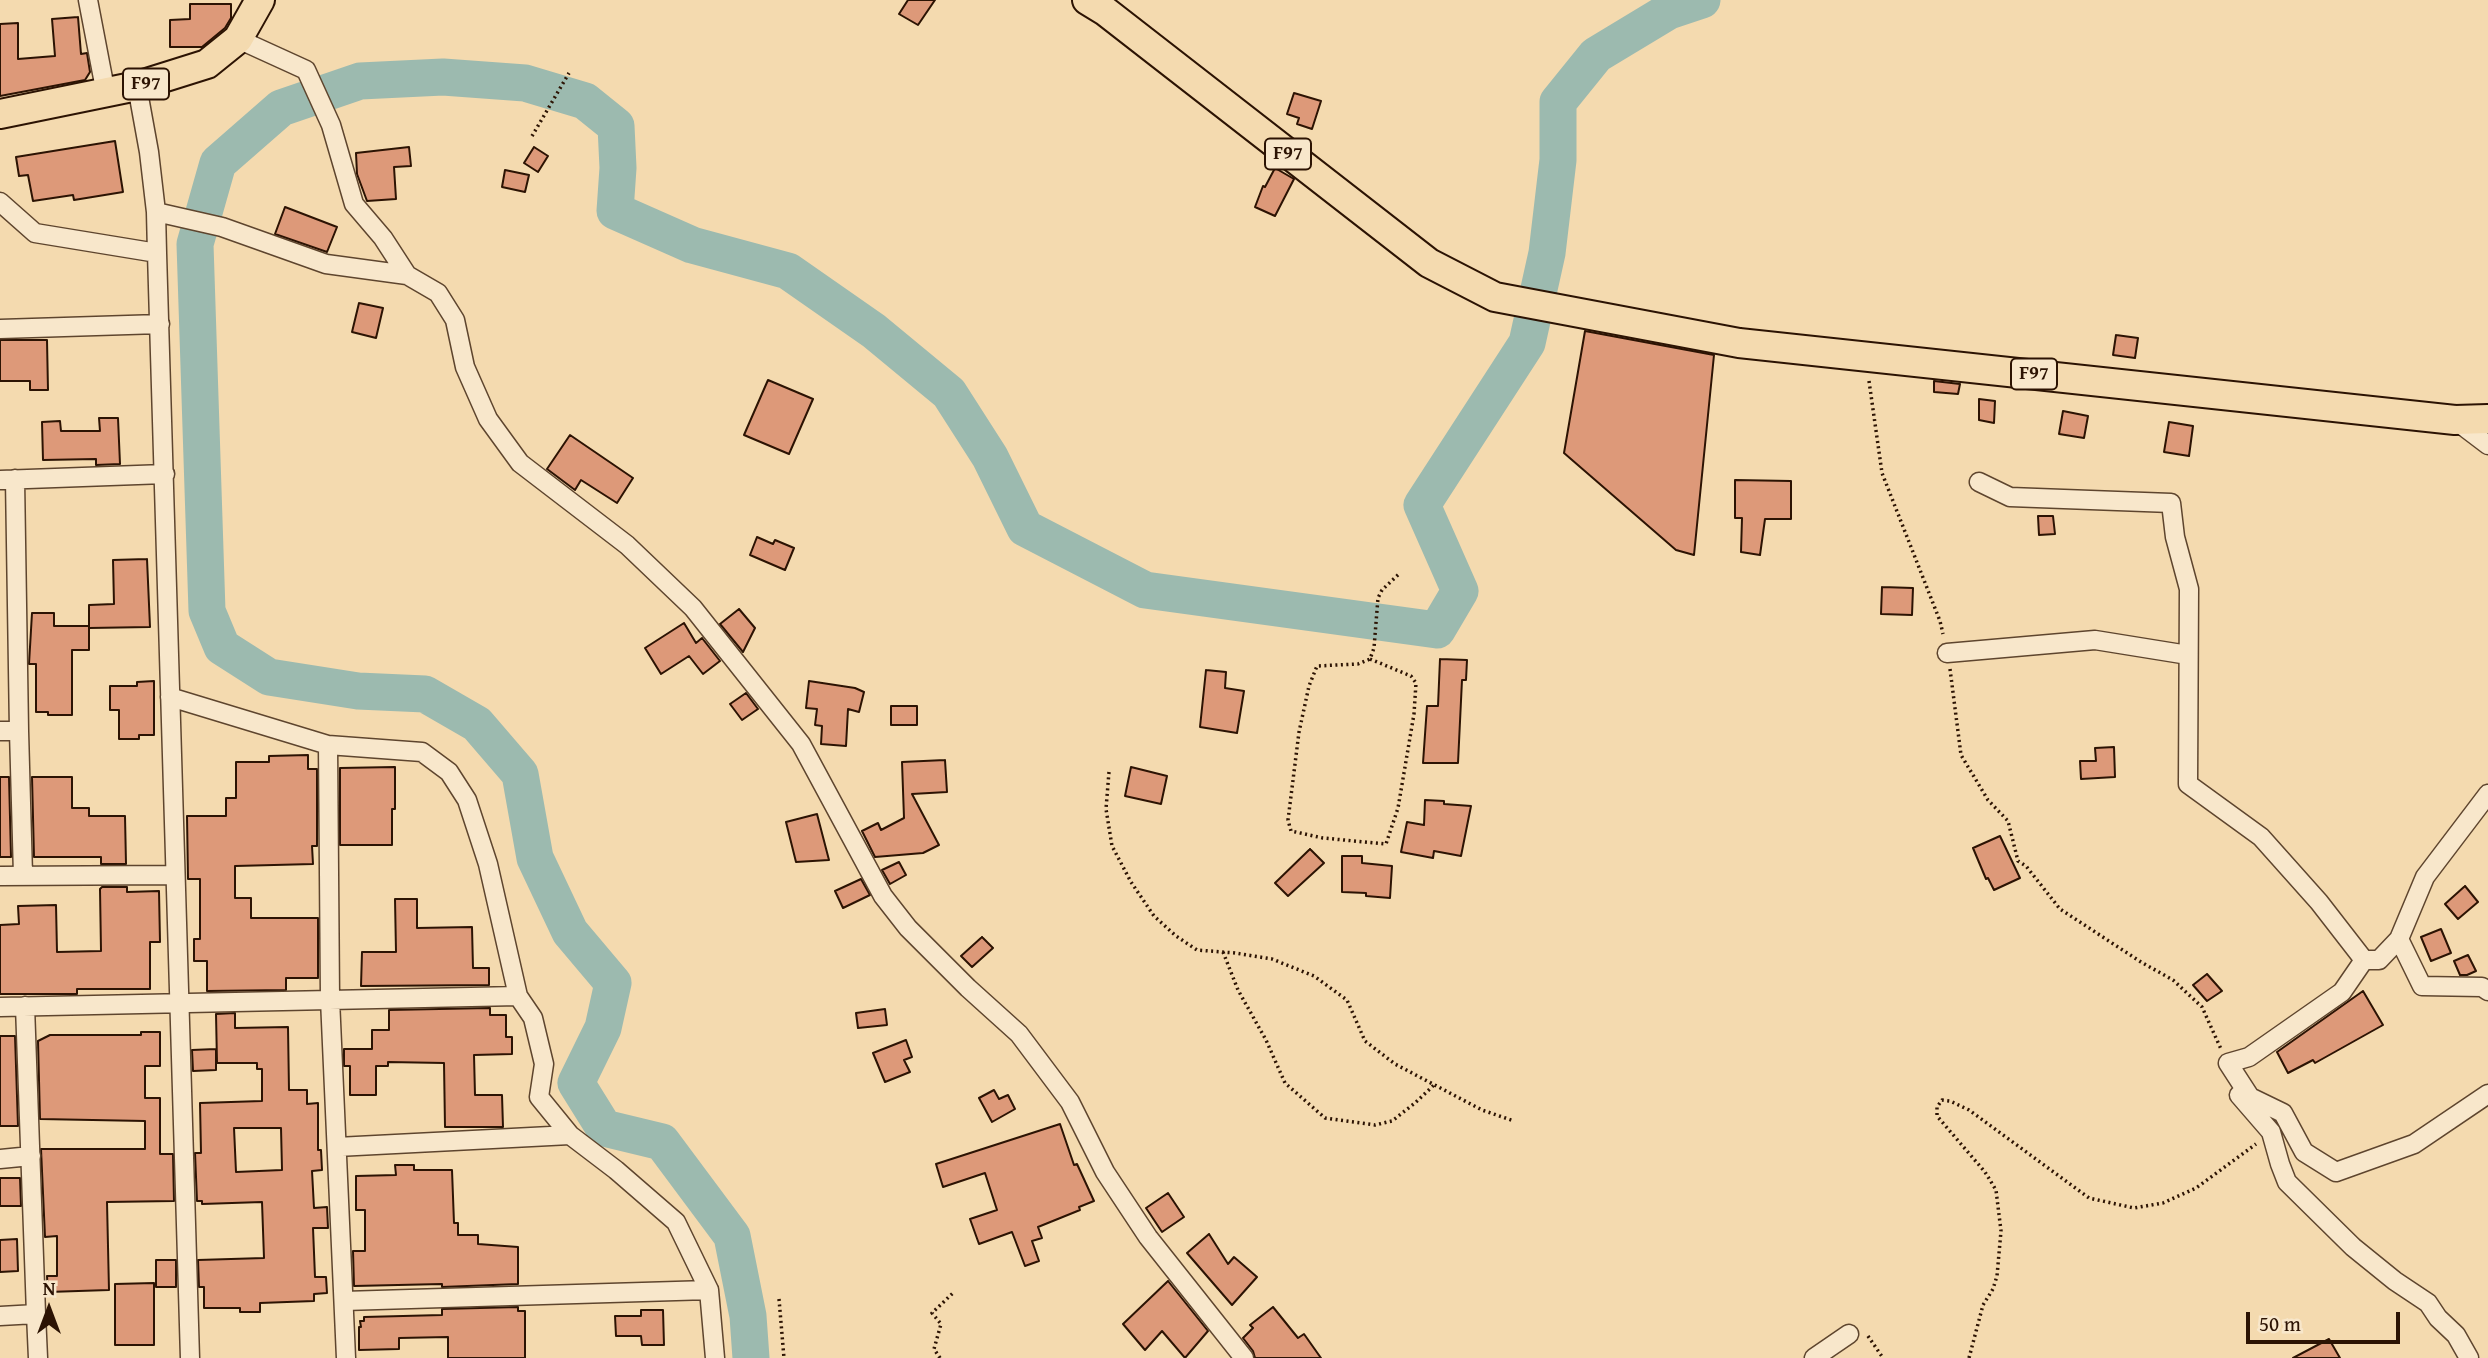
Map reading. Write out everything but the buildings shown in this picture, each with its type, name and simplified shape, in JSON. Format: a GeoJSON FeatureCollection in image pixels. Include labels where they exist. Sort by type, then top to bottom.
{"type":"FeatureCollection","features":[{"type":"Feature","properties":{"kind":"main road","name":"F97"},"geometry":{"type":"LineString","coordinates":[[0,114],[106,94],[207,64],[238,39],[260,0]]}},
{"type":"Feature","properties":{"kind":"main road","name":"F97"},"geometry":{"type":"LineString","coordinates":[[1087,0],[1105,11],[1429,263],[1495,298],[1739,343],[2455,420],[2488,419]]}},
{"type":"Feature","properties":{"kind":"street"},"geometry":{"type":"LineString","coordinates":[[88,0],[106,94]]}},
{"type":"Feature","properties":{"kind":"street"},"geometry":{"type":"LineString","coordinates":[[238,39],[306,71],[331,125],[354,204],[383,238],[407,275]]}},
{"type":"Feature","properties":{"kind":"street"},"geometry":{"type":"LineString","coordinates":[[137,86],[156,212],[158,253],[190,1358]]}},
{"type":"Feature","properties":{"kind":"street"},"geometry":{"type":"LineString","coordinates":[[0,202],[35,233],[158,253]]}},
{"type":"Feature","properties":{"kind":"street"},"geometry":{"type":"LineString","coordinates":[[156,212],[222,227],[326,264],[407,275],[438,293],[455,320],[466,367],[488,419],[520,463],[627,545],[693,608],[801,744],[883,896],[916,937],[1019,1034],[1070,1102],[1105,1172],[1148,1237],[1244,1358]]}},
{"type":"Feature","properties":{"kind":"street"},"geometry":{"type":"LineString","coordinates":[[0,329],[160,324]]}},
{"type":"Feature","properties":{"kind":"street"},"geometry":{"type":"LineString","coordinates":[[2455,420],[2488,445]]}},
{"type":"Feature","properties":{"kind":"street"},"geometry":{"type":"LineString","coordinates":[[23,875],[19,731],[8,598],[8,480],[165,474]]}},
{"type":"Feature","properties":{"kind":"street"},"geometry":{"type":"LineString","coordinates":[[1979,482],[2010,496],[2171,503],[2175,537],[2189,589],[2188,784],[2261,837],[2319,902],[2364,960]]}},
{"type":"Feature","properties":{"kind":"street"},"geometry":{"type":"LineString","coordinates":[[1947,653],[2095,640],[2188,654]]}},
{"type":"Feature","properties":{"kind":"street"},"geometry":{"type":"LineString","coordinates":[[170,697],[328,745],[422,752],[449,772],[467,800],[484,851],[503,924],[518,996],[533,1018],[544,1064],[539,1097],[569,1135],[616,1170],[676,1222],[709,1290],[715,1358]]}},
{"type":"Feature","properties":{"kind":"street"},"geometry":{"type":"LineString","coordinates":[[0,731],[19,731]]}},
{"type":"Feature","properties":{"kind":"street"},"geometry":{"type":"LineString","coordinates":[[328,745],[330,999],[346,1358]]}},
{"type":"Feature","properties":{"kind":"street"},"geometry":{"type":"LineString","coordinates":[[2364,960],[2379,960],[2399,939],[2425,877],[2488,794]]}},
{"type":"Feature","properties":{"kind":"street"},"geometry":{"type":"LineString","coordinates":[[0,876],[174,875]]}},
{"type":"Feature","properties":{"kind":"street"},"geometry":{"type":"LineString","coordinates":[[2399,939],[2422,986],[2482,986],[2488,991]]}},
{"type":"Feature","properties":{"kind":"street"},"geometry":{"type":"LineString","coordinates":[[2228,1063],[2249,1057],[2342,992],[2364,960]]}},
{"type":"Feature","properties":{"kind":"street"},"geometry":{"type":"LineString","coordinates":[[0,1007],[518,996]]}},
{"type":"Feature","properties":{"kind":"street"},"geometry":{"type":"LineString","coordinates":[[25,1006],[38,1358]]}},
{"type":"Feature","properties":{"kind":"street"},"geometry":{"type":"LineString","coordinates":[[2228,1063],[2250,1097],[2283,1113],[2304,1152],[2336,1172],[2414,1144],[2488,1094]]}},
{"type":"Feature","properties":{"kind":"street"},"geometry":{"type":"LineString","coordinates":[[2228,1063],[2237,1093],[2271,1132],[2287,1182],[2353,1247],[2388,1276],[2428,1303],[2438,1318],[2456,1335],[2469,1358]]}},
{"type":"Feature","properties":{"kind":"street"},"geometry":{"type":"LineString","coordinates":[[337,1147],[569,1135]]}},
{"type":"Feature","properties":{"kind":"street"},"geometry":{"type":"LineString","coordinates":[[0,1159],[31,1156]]}},
{"type":"Feature","properties":{"kind":"street"},"geometry":{"type":"LineString","coordinates":[[344,1301],[709,1290]]}},
{"type":"Feature","properties":{"kind":"street"},"geometry":{"type":"LineString","coordinates":[[0,1316],[36,1314]]}},
{"type":"Feature","properties":{"kind":"street"},"geometry":{"type":"LineString","coordinates":[[1814,1358],[1849,1334]]}},
{"type":"Feature","properties":{"kind":"path"},"geometry":{"type":"LineString","coordinates":[[532,136],[569,74]]}},
{"type":"Feature","properties":{"kind":"path"},"geometry":{"type":"LineString","coordinates":[[1867,356],[1882,473],[1940,621],[1961,755],[1988,800],[2008,821],[2018,861],[2026,866],[2060,909],[2130,956],[2173,980],[2203,1007],[2228,1063]]}},
{"type":"Feature","properties":{"kind":"path"},"geometry":{"type":"LineString","coordinates":[[1370,659],[1410,676],[1416,683],[1415,714],[1398,808],[1386,844],[1323,838],[1291,831],[1288,820],[1299,732],[1309,686],[1317,666],[1358,664],[1370,659],[1374,648],[1378,598],[1382,590],[1400,573]]}},
{"type":"Feature","properties":{"kind":"path"},"geometry":{"type":"LineString","coordinates":[[1109,772],[1106,809],[1112,846],[1154,916],[1176,936],[1197,950],[1272,959],[1314,976],[1347,1000],[1365,1041],[1395,1064],[1482,1110],[1514,1121]]}},
{"type":"Feature","properties":{"kind":"path"},"geometry":{"type":"LineString","coordinates":[[1223,952],[1238,990],[1266,1040],[1285,1083],[1325,1118],[1375,1125],[1392,1121],[1433,1085]]}},
{"type":"Feature","properties":{"kind":"path"},"geometry":{"type":"LineString","coordinates":[[1969,1358],[1983,1305],[1997,1276],[2001,1231],[1996,1190],[1985,1172],[1937,1116],[1937,1107],[1942,1100],[1969,1110],[2089,1198],[2134,1208],[2164,1203],[2196,1188],[2271,1132]]}},
{"type":"Feature","properties":{"kind":"path"},"geometry":{"type":"LineString","coordinates":[[940,1358],[934,1349],[941,1324],[932,1313],[953,1293]]}},
{"type":"Feature","properties":{"kind":"path"},"geometry":{"type":"LineString","coordinates":[[779,1299],[784,1358]]}},
{"type":"Feature","properties":{"kind":"path"},"geometry":{"type":"LineString","coordinates":[[1849,1334],[1867,1335],[1883,1358]]}},
{"type":"Feature","properties":{"kind":"waterway"},"geometry":{"type":"LineString","coordinates":[[751,1358],[748,1316],[732,1236],[662,1142],[604,1128],[576,1083],[603,1028],[613,983],[570,932],[535,858],[520,774],[477,724],[425,694],[358,691],[269,677],[222,647],[207,611],[195,244],[218,163],[281,108],[360,81],[443,77],[525,83],[585,101],[616,126],[618,168],[615,211],[692,245],[788,271],[874,331],[949,393],[990,457],[1025,528],[1145,590],[1437,630],[1460,591],[1422,505],[1527,343],[1547,253],[1558,160],[1558,102],[1596,55],[1669,11],[1702,0]]}}]}
